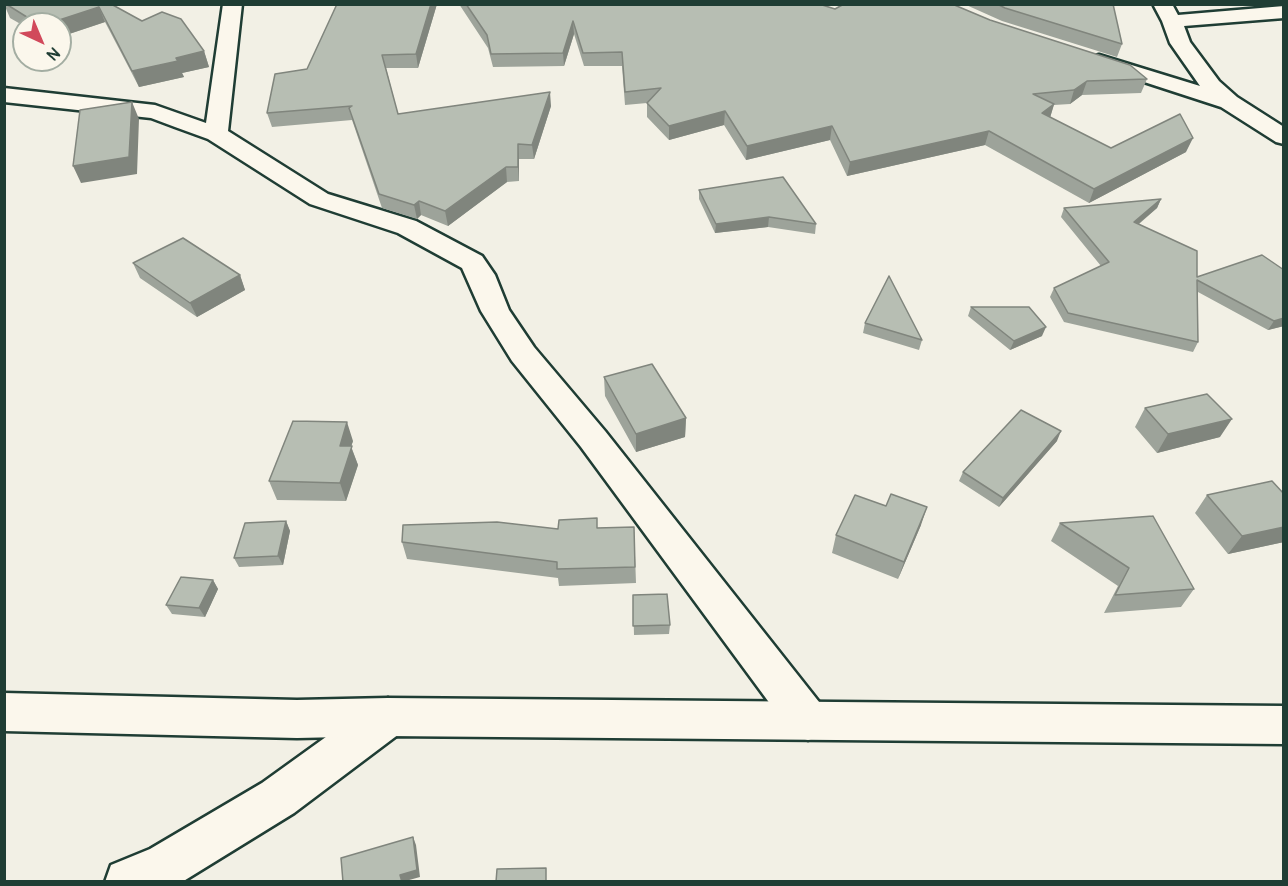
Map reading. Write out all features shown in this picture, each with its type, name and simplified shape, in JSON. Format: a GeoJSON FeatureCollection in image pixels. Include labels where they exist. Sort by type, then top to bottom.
{"type":"FeatureCollection","features":[{"type":"Feature","properties":{"kind":"street"},"geometry":{"type":"LineString","coordinates":[[216,134],[233,4]]}},
{"type":"Feature","properties":{"kind":"street"},"geometry":{"type":"LineString","coordinates":[[1284,12],[1167,13],[1180,43],[1199,71],[1229,102],[1284,137]]}},
{"type":"Feature","properties":{"kind":"street"},"geometry":{"type":"LineString","coordinates":[[1081,55],[1229,102]]}},
{"type":"Feature","properties":{"kind":"street"},"geometry":{"type":"LineString","coordinates":[[4,95],[155,112],[216,134],[319,199],[407,227],[472,262],[481,275],[495,311],[523,354],[594,439],[808,721]]}},
{"type":"Feature","properties":{"kind":"street"},"geometry":{"type":"LineString","coordinates":[[4,712],[285,718],[1284,725]]}},
{"type":"Feature","properties":{"kind":"street"},"geometry":{"type":"LineString","coordinates":[[128,882],[166,865],[278,798],[388,717]]}},
{"type":"Feature","properties":{"kind":"building"},"geometry":{"type":"Polygon","coordinates":[[[6,4],[111,4],[142,21],[162,12],[181,19],[204,51],[176,58],[178,61],[132,71],[99,7],[72,16],[72,12],[19,12],[6,4]]]}},
{"type":"Feature","properties":{"kind":"building"},"geometry":{"type":"Polygon","coordinates":[[[337,4],[431,4],[416,54],[382,55],[398,114],[550,92],[532,145],[518,144],[518,167],[506,167],[445,211],[419,201],[414,205],[379,194],[349,108],[352,106],[267,113],[275,74],[307,69],[337,4]]]}},
{"type":"Feature","properties":{"kind":"building"},"geometry":{"type":"Polygon","coordinates":[[[466,4],[819,4],[835,9],[844,4],[952,4],[990,20],[1130,65],[1147,79],[1087,81],[1074,90],[1033,94],[1054,104],[1042,113],[1111,148],[1180,114],[1193,138],[1094,189],[989,131],[850,162],[832,126],[747,146],[725,111],[669,126],[647,103],[661,88],[625,92],[622,52],[583,53],[573,21],[563,53],[491,54],[487,35],[466,4]]]}},
{"type":"Feature","properties":{"kind":"building"},"geometry":{"type":"Polygon","coordinates":[[[997,4],[1113,4],[1122,44],[1005,8],[997,4]]]}},
{"type":"Feature","properties":{"kind":"building"},"geometry":{"type":"Polygon","coordinates":[[[132,102],[129,157],[73,166],[80,110],[132,102]]]}},
{"type":"Feature","properties":{"kind":"building"},"geometry":{"type":"Polygon","coordinates":[[[783,177],[816,224],[769,217],[716,224],[699,190],[783,177]]]}},
{"type":"Feature","properties":{"kind":"building"},"geometry":{"type":"Polygon","coordinates":[[[1161,199],[1134,222],[1197,251],[1197,277],[1262,255],[1284,270],[1284,318],[1274,321],[1197,280],[1198,342],[1068,313],[1054,288],[1109,262],[1064,208],[1161,199]]]}},
{"type":"Feature","properties":{"kind":"building"},"geometry":{"type":"Polygon","coordinates":[[[183,238],[240,275],[190,303],[133,263],[183,238]]]}},
{"type":"Feature","properties":{"kind":"building"},"geometry":{"type":"Polygon","coordinates":[[[889,276],[922,340],[865,323],[889,276]]]}},
{"type":"Feature","properties":{"kind":"building"},"geometry":{"type":"Polygon","coordinates":[[[971,307],[1029,307],[1046,327],[1014,341],[971,307]]]}},
{"type":"Feature","properties":{"kind":"building"},"geometry":{"type":"Polygon","coordinates":[[[652,364],[686,418],[636,434],[604,377],[652,364]]]}},
{"type":"Feature","properties":{"kind":"building"},"geometry":{"type":"Polygon","coordinates":[[[1207,394],[1232,419],[1168,434],[1145,408],[1207,394]]]}},
{"type":"Feature","properties":{"kind":"building"},"geometry":{"type":"Polygon","coordinates":[[[1021,410],[1061,431],[1003,498],[963,472],[1021,410]]]}},
{"type":"Feature","properties":{"kind":"building"},"geometry":{"type":"Polygon","coordinates":[[[293,421],[347,422],[340,446],[352,446],[340,483],[269,481],[293,421]]]}},
{"type":"Feature","properties":{"kind":"building"},"geometry":{"type":"Polygon","coordinates":[[[1272,481],[1284,494],[1284,527],[1242,536],[1207,495],[1272,481]]]}},
{"type":"Feature","properties":{"kind":"building"},"geometry":{"type":"Polygon","coordinates":[[[891,494],[927,507],[904,562],[836,535],[855,495],[886,506],[891,494]]]}},
{"type":"Feature","properties":{"kind":"building"},"geometry":{"type":"Polygon","coordinates":[[[1153,516],[1194,589],[1115,595],[1129,568],[1060,523],[1153,516]]]}},
{"type":"Feature","properties":{"kind":"building"},"geometry":{"type":"Polygon","coordinates":[[[597,518],[597,528],[634,527],[635,567],[557,569],[557,562],[402,542],[403,525],[497,522],[558,529],[559,520],[597,518]]]}},
{"type":"Feature","properties":{"kind":"building"},"geometry":{"type":"Polygon","coordinates":[[[286,521],[278,556],[234,558],[245,523],[286,521]]]}},
{"type":"Feature","properties":{"kind":"building"},"geometry":{"type":"Polygon","coordinates":[[[181,577],[213,580],[199,608],[166,605],[181,577]]]}},
{"type":"Feature","properties":{"kind":"building"},"geometry":{"type":"Polygon","coordinates":[[[667,594],[670,625],[633,626],[633,595],[667,594]]]}},
{"type":"Feature","properties":{"kind":"building"},"geometry":{"type":"Polygon","coordinates":[[[413,837],[417,870],[400,875],[402,882],[343,882],[341,858],[413,837]]]}},
{"type":"Feature","properties":{"kind":"building"},"geometry":{"type":"Polygon","coordinates":[[[546,868],[546,882],[496,882],[497,869],[546,868]]]}}]}
